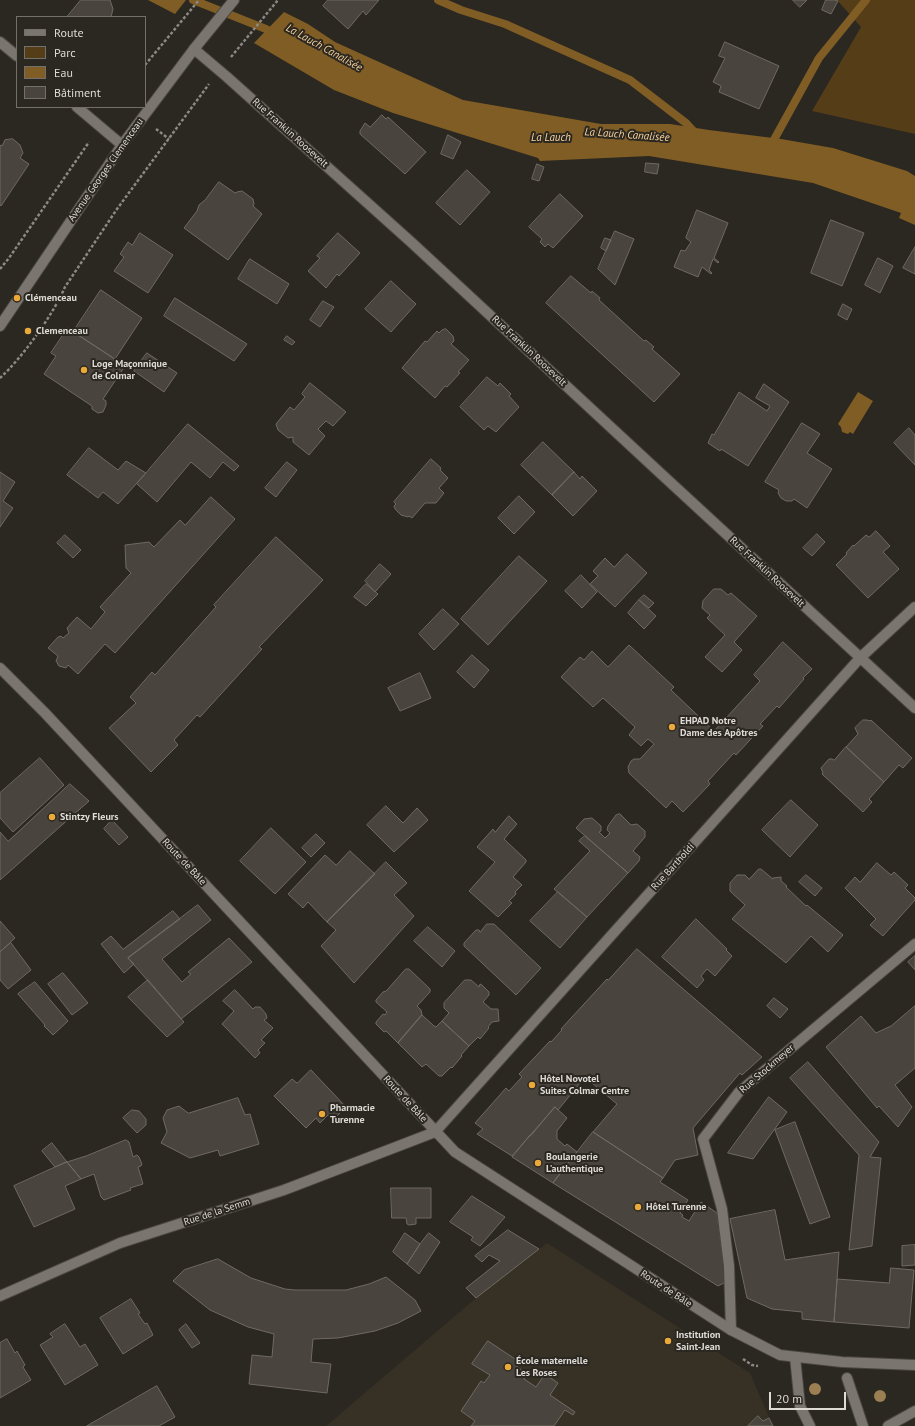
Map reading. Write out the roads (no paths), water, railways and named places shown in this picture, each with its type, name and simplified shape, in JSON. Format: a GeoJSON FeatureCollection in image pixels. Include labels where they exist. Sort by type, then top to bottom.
{"type":"FeatureCollection","features":[{"type":"Feature","properties":{"kind":"street","name":"Avenue Georges Clemenceau"},"geometry":{"type":"LineString","coordinates":[[0,326],[122,145],[194,49],[234,0]]}},
{"type":"Feature","properties":{"kind":"street"},"geometry":{"type":"LineString","coordinates":[[0,42],[16,55]]}},
{"type":"Feature","properties":{"kind":"street","name":"Rue Franklin Roosevelt"},"geometry":{"type":"LineString","coordinates":[[194,49],[220,70],[412,242],[915,708]]}},
{"type":"Feature","properties":{"kind":"street"},"geometry":{"type":"LineString","coordinates":[[78,108],[122,145]]}},
{"type":"Feature","properties":{"kind":"street","name":"Rue Bartholdi"},"geometry":{"type":"LineString","coordinates":[[435,1132],[860,658],[915,607]]}},
{"type":"Feature","properties":{"kind":"street","name":"Route de Bâle"},"geometry":{"type":"LineString","coordinates":[[0,668],[45,713],[455,1152],[731,1330],[780,1355],[842,1362],[915,1366]]}},
{"type":"Feature","properties":{"kind":"street","name":"Rue Stockmeyer"},"geometry":{"type":"LineString","coordinates":[[731,1330],[729,1266],[722,1209],[703,1139],[739,1092],[915,944]]}},
{"type":"Feature","properties":{"kind":"street","name":"Rue de la Semm"},"geometry":{"type":"LineString","coordinates":[[0,1296],[120,1243],[284,1190],[435,1132]]}},
{"type":"Feature","properties":{"kind":"street"},"geometry":{"type":"LineString","coordinates":[[795,1357],[800,1406],[810,1426]]}},
{"type":"Feature","properties":{"kind":"street"},"geometry":{"type":"LineString","coordinates":[[847,1378],[863,1426]]}},
{"type":"Feature","properties":{"kind":"street"},"geometry":{"type":"LineString","coordinates":[[888,1426],[915,1411]]}},
{"type":"Feature","properties":{"kind":"water"},"geometry":{"type":"Polygon","coordinates":[[[148,0],[186,0],[175,14],[148,0]]]}},
{"type":"Feature","properties":{"kind":"water","name":"La Lauch"},"geometry":{"type":"Polygon","coordinates":[[[284,12],[308,24],[335,42],[463,100],[601,124],[670,124],[781,139],[833,148],[907,171],[915,176],[915,225],[899,218],[901,213],[813,183],[649,156],[540,161],[538,158],[393,113],[334,90],[254,43],[284,12]]]}},
{"type":"Feature","properties":{"kind":"water"},"geometry":{"type":"Polygon","coordinates":[[[858,392],[873,401],[853,434],[850,432],[848,434],[842,432],[841,427],[838,424],[858,392]]]}},
{"type":"Feature","properties":{"kind":"waterway","name":"La Lauch Canalisée"},"geometry":{"type":"LineString","coordinates":[[193,0],[275,34]]}},
{"type":"Feature","properties":{"kind":"waterway"},"geometry":{"type":"LineString","coordinates":[[438,0],[461,10],[505,24],[630,80],[686,123],[697,135]]}},
{"type":"Feature","properties":{"kind":"waterway"},"geometry":{"type":"LineString","coordinates":[[770,147],[819,58],[866,0]]}},
{"type":"Feature","properties":{"kind":"place","name":"Clémenceau"},"geometry":{"type":"Point","coordinates":[17,298]}},
{"type":"Feature","properties":{"kind":"place","name":"Clemenceau"},"geometry":{"type":"Point","coordinates":[28,331]}},
{"type":"Feature","properties":{"kind":"place","name":"Loge Maçonnique de Colmar"},"geometry":{"type":"Point","coordinates":[84,370]}},
{"type":"Feature","properties":{"kind":"place","name":"EHPAD Notre Dame des Apôtres"},"geometry":{"type":"Point","coordinates":[672,727]}},
{"type":"Feature","properties":{"kind":"place","name":"Stintzy Fleurs"},"geometry":{"type":"Point","coordinates":[52,817]}},
{"type":"Feature","properties":{"kind":"place","name":"Hôtel Novotel Suites Colmar Centre"},"geometry":{"type":"Point","coordinates":[532,1085]}},
{"type":"Feature","properties":{"kind":"place","name":"Pharmacie Turenne"},"geometry":{"type":"Point","coordinates":[322,1114]}},
{"type":"Feature","properties":{"kind":"place","name":"Boulangerie L'authentique"},"geometry":{"type":"Point","coordinates":[538,1163]}},
{"type":"Feature","properties":{"kind":"place","name":"Hôtel Turenne"},"geometry":{"type":"Point","coordinates":[638,1207]}},
{"type":"Feature","properties":{"kind":"place","name":"Institution Saint-Jean"},"geometry":{"type":"Point","coordinates":[668,1341]}},
{"type":"Feature","properties":{"kind":"place","name":"École maternelle Les Roses"},"geometry":{"type":"Point","coordinates":[508,1367]}}]}
